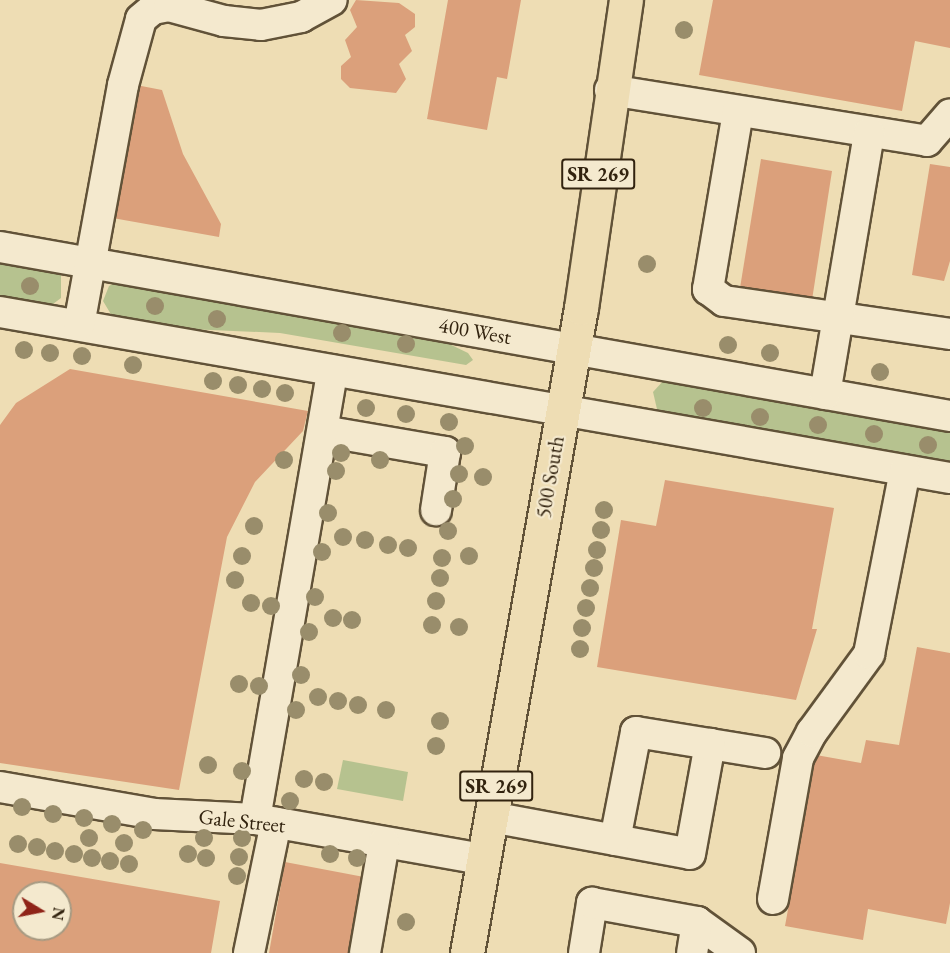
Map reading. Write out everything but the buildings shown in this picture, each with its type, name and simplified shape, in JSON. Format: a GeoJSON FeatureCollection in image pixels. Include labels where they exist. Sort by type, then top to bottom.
{"type":"FeatureCollection","features":[{"type":"Feature","properties":{"kind":"main road","name":"500 South"},"geometry":{"type":"LineString","coordinates":[[467,953],[573,349],[610,90],[626,0]]}},
{"type":"Feature","properties":{"kind":"street"},"geometry":{"type":"LineString","coordinates":[[79,325],[125,75],[138,26],[146,13],[169,6],[224,21],[261,25],[301,17],[332,0]]}},
{"type":"Feature","properties":{"kind":"street"},"geometry":{"type":"LineString","coordinates":[[610,90],[927,141],[950,115]]}},
{"type":"Feature","properties":{"kind":"street"},"geometry":{"type":"LineString","coordinates":[[738,112],[708,289],[724,301],[950,334]]}},
{"type":"Feature","properties":{"kind":"street"},"geometry":{"type":"LineString","coordinates":[[825,394],[869,133]]}},
{"type":"Feature","properties":{"kind":"street","name":"400 West"},"geometry":{"type":"LineString","coordinates":[[0,247],[950,416]]}},
{"type":"Feature","properties":{"kind":"street"},"geometry":{"type":"LineString","coordinates":[[0,312],[950,478]]}},
{"type":"Feature","properties":{"kind":"street"},"geometry":{"type":"LineString","coordinates":[[249,953],[265,821],[332,371]]}},
{"type":"Feature","properties":{"kind":"street"},"geometry":{"type":"LineString","coordinates":[[323,431],[445,452],[436,510]]}},
{"type":"Feature","properties":{"kind":"street"},"geometry":{"type":"LineString","coordinates":[[773,898],[798,758],[812,732],[869,654],[905,471]]}},
{"type":"Feature","properties":{"kind":"street"},"geometry":{"type":"LineString","coordinates":[[615,840],[636,732],[765,753]]}},
{"type":"Feature","properties":{"kind":"street"},"geometry":{"type":"LineString","coordinates":[[491,818],[690,854],[710,744]]}},
{"type":"Feature","properties":{"kind":"street","name":"Gale Street"},"geometry":{"type":"LineString","coordinates":[[0,787],[154,813],[265,821],[483,859]]}},
{"type":"Feature","properties":{"kind":"street"},"geometry":{"type":"LineString","coordinates":[[364,953],[384,843]]}},
{"type":"Feature","properties":{"kind":"street"},"geometry":{"type":"LineString","coordinates":[[584,953],[592,903],[697,922],[740,953]]}},
{"type":"Feature","properties":{"kind":"street"},"geometry":{"type":"LineString","coordinates":[[692,953],[697,922]]}},
{"type":"Feature","properties":{"kind":"green space"},"geometry":{"type":"Polygon","coordinates":[[[0,260],[61,274],[61,298],[49,307],[0,298],[0,260]]]}},
{"type":"Feature","properties":{"kind":"green space"},"geometry":{"type":"Polygon","coordinates":[[[116,282],[443,341],[468,353],[473,360],[466,365],[280,333],[188,329],[112,316],[103,301],[109,286],[116,282]]]}},
{"type":"Feature","properties":{"kind":"green space"},"geometry":{"type":"Polygon","coordinates":[[[664,380],[950,427],[950,464],[665,414],[657,409],[653,392],[664,380]]]}},
{"type":"Feature","properties":{"kind":"green space"},"geometry":{"type":"Polygon","coordinates":[[[343,760],[408,772],[403,801],[337,789],[343,760]]]}}]}
